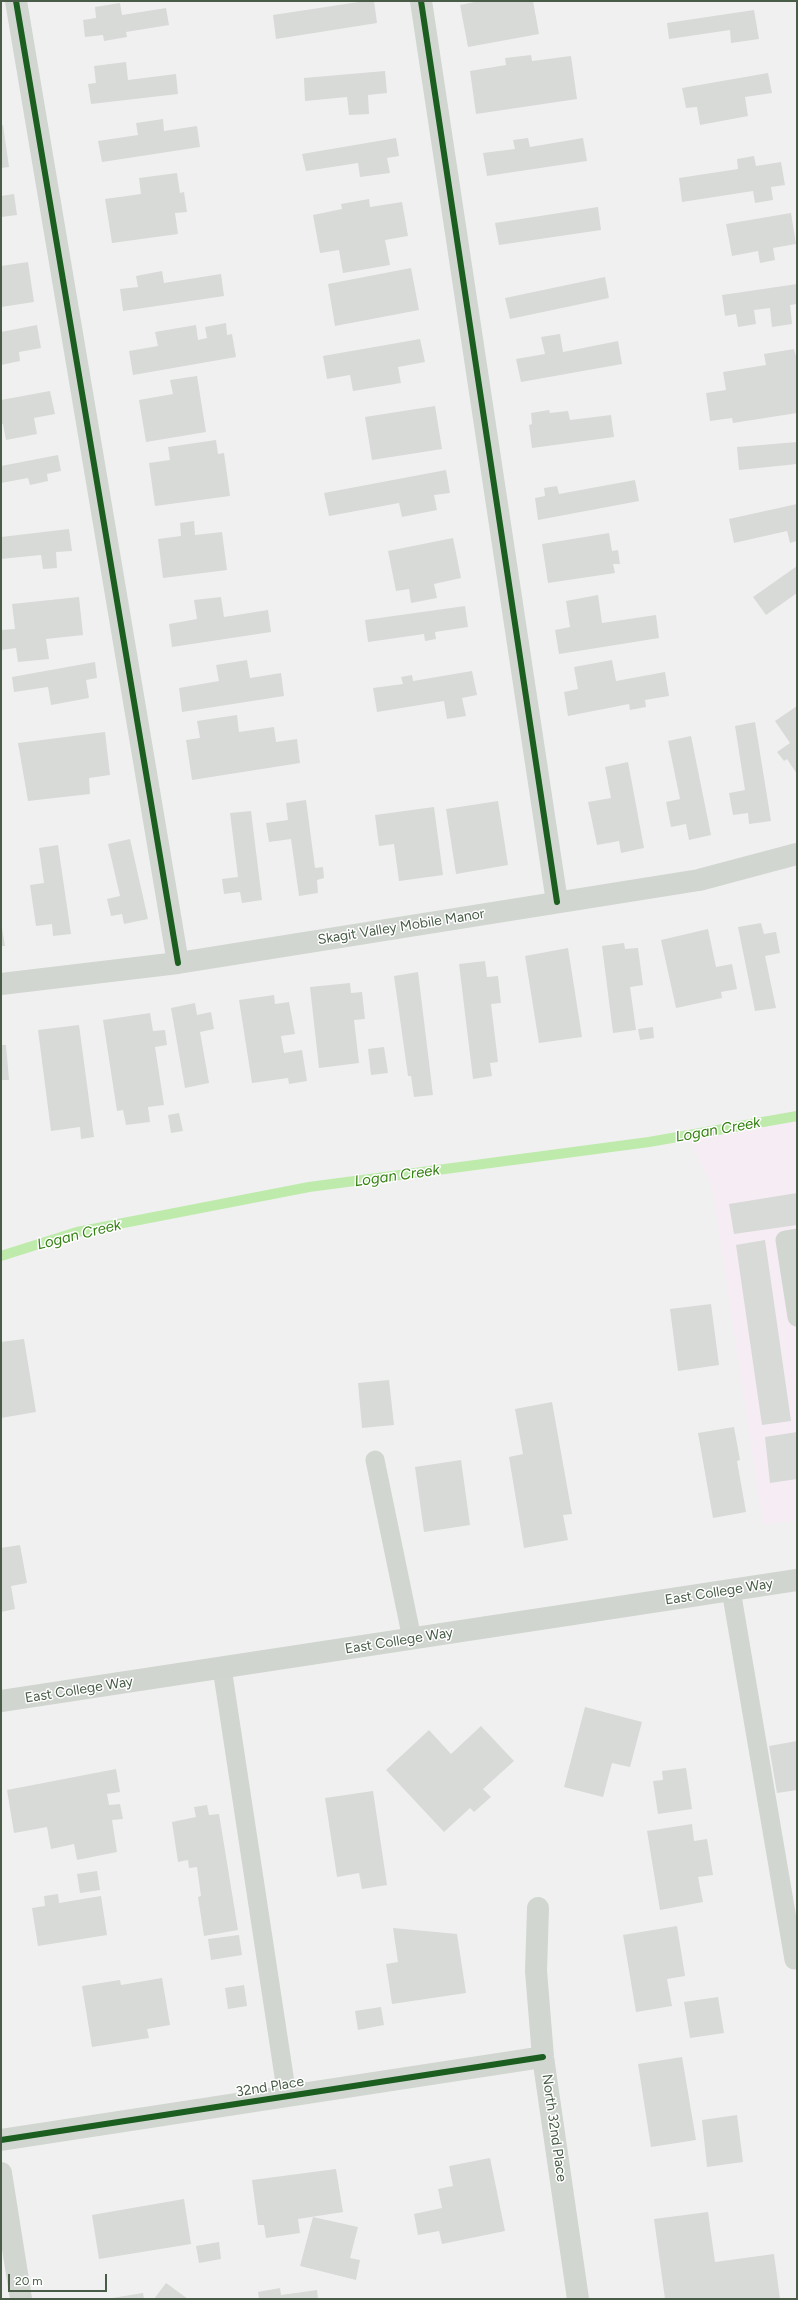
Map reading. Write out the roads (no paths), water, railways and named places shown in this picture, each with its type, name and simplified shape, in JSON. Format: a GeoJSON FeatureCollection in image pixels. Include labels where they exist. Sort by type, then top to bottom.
{"type":"FeatureCollection","features":[{"type":"Feature","properties":{"kind":"main road","name":"East College Way"},"geometry":{"type":"LineString","coordinates":[[1,1701],[797,1580]]}},
{"type":"Feature","properties":{"kind":"street"},"geometry":{"type":"LineString","coordinates":[[16,1],[178,963]]}},
{"type":"Feature","properties":{"kind":"street"},"geometry":{"type":"LineString","coordinates":[[421,1],[557,902]]}},
{"type":"Feature","properties":{"kind":"street","name":"Skagit Valley Mobile Manor"},"geometry":{"type":"LineString","coordinates":[[1,984],[178,963],[699,880],[797,854]]}},
{"type":"Feature","properties":{"kind":"street","name":"North 32nd Place"},"geometry":{"type":"LineString","coordinates":[[538,1908],[536,1971],[543,2057],[578,2299]]}},
{"type":"Feature","properties":{"kind":"street","name":"32nd Place"},"geometry":{"type":"LineString","coordinates":[[1,2140],[543,2057]]}},
{"type":"Feature","properties":{"kind":"street"},"geometry":{"type":"LineString","coordinates":[[1,2173],[21,2299]]}},
{"type":"Feature","properties":{"kind":"lane"},"geometry":{"type":"LineString","coordinates":[[797,1238],[784,1240],[797,1317]]}},
{"type":"Feature","properties":{"kind":"lane"},"geometry":{"type":"LineString","coordinates":[[376,1460],[412,1639]]}},
{"type":"Feature","properties":{"kind":"lane"},"geometry":{"type":"LineString","coordinates":[[731,1590],[794,1960]]}},
{"type":"Feature","properties":{"kind":"lane"},"geometry":{"type":"LineString","coordinates":[[222,1668],[288,2096]]}},
{"type":"Feature","properties":{"kind":"waterway","name":"Logan Creek"},"geometry":{"type":"LineString","coordinates":[[1,1256],[77,1232],[309,1187],[649,1142],[797,1116]]}}]}
